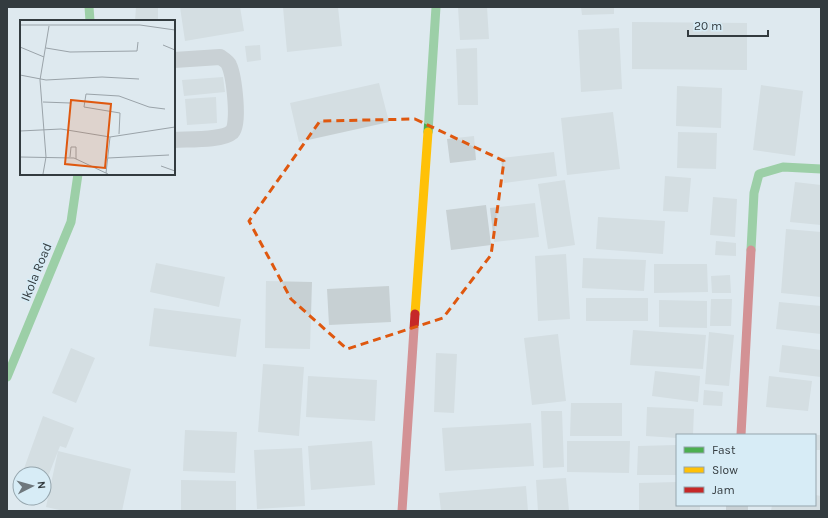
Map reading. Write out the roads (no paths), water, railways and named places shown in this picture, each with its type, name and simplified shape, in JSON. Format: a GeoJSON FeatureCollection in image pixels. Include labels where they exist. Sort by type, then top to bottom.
{"type":"FeatureCollection","features":[{"type":"Feature","properties":{"kind":"street"},"geometry":{"type":"LineString","coordinates":[[89,7],[90,20]]}},
{"type":"Feature","properties":{"kind":"street"},"geometry":{"type":"LineString","coordinates":[[402,511],[436,7]]}},
{"type":"Feature","properties":{"kind":"street"},"geometry":{"type":"LineString","coordinates":[[741,434],[754,194],[759,174],[783,167],[821,169]]}},
{"type":"Feature","properties":{"kind":"street","name":"Ikola Road"},"geometry":{"type":"LineString","coordinates":[[7,377],[71,222],[78,175]]}},
{"type":"Feature","properties":{"kind":"lane"},"geometry":{"type":"LineString","coordinates":[[175,60],[220,57],[229,64],[232,77],[236,122],[232,132],[223,137],[175,140]]}}]}
